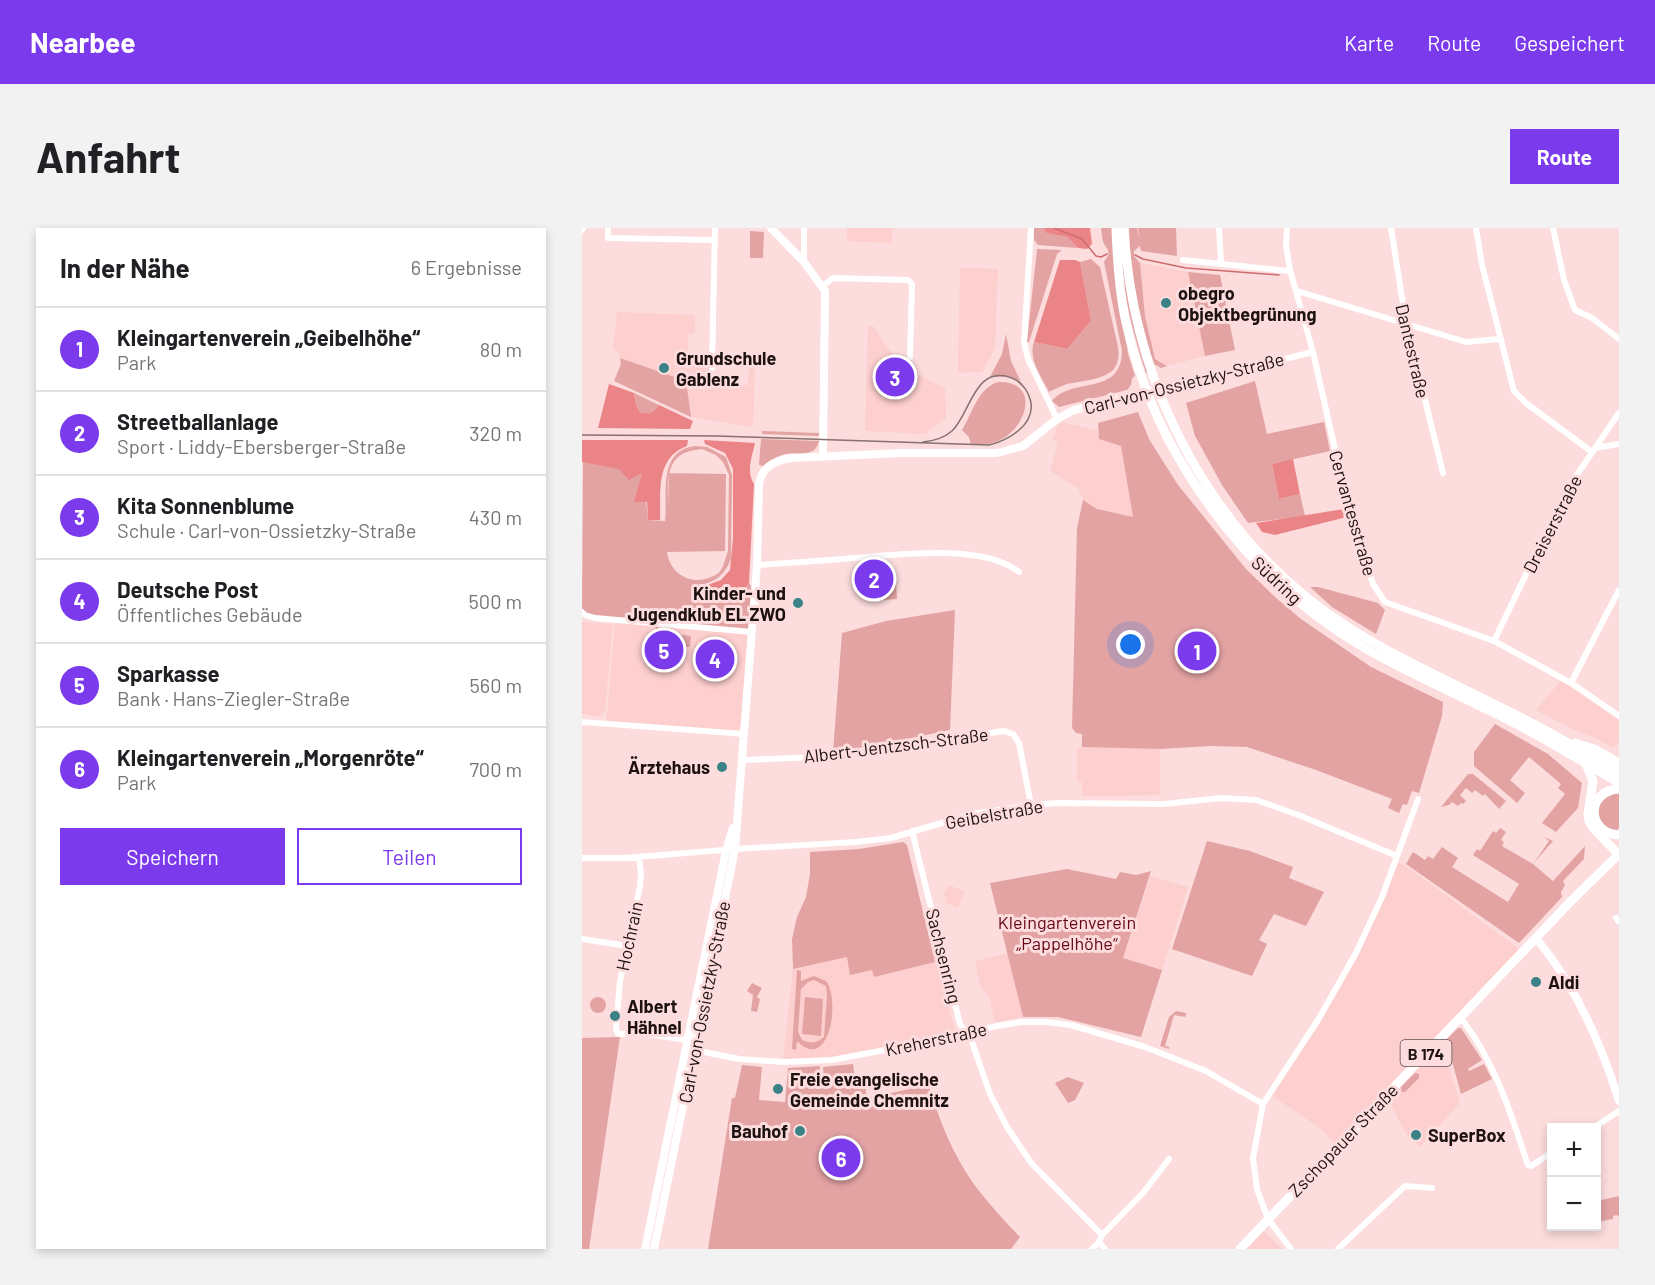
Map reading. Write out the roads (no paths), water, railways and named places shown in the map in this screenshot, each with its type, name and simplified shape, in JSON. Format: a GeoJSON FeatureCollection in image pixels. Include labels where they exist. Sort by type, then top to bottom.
{"type":"FeatureCollection","features":[{"type":"Feature","properties":{"kind":"main road","name":"Südring"},"geometry":{"type":"LineString","coordinates":[[1116,228],[1125,319],[1137,365],[1148,392],[1176,452],[1217,516],[1251,556],[1301,603],[1363,646],[1518,725],[1619,783]]}},
{"type":"Feature","properties":{"kind":"main road","name":"Südring"},"geometry":{"type":"LineString","coordinates":[[1124,228],[1128,274],[1136,314],[1145,352],[1158,390],[1182,442],[1219,504],[1254,547],[1322,609],[1371,642],[1558,738],[1619,773]]}},
{"type":"Feature","properties":{"kind":"main road"},"geometry":{"type":"LineString","coordinates":[[1558,738],[1594,749],[1619,763]]}},
{"type":"Feature","properties":{"kind":"main road"},"geometry":{"type":"LineString","coordinates":[[1585,762],[1592,775],[1593,786],[1589,821],[1593,828],[1618,852]]}},
{"type":"Feature","properties":{"kind":"main road"},"geometry":{"type":"LineString","coordinates":[[1619,789],[1603,794],[1594,812],[1596,821],[1602,829],[1619,835]]}},
{"type":"Feature","properties":{"kind":"main road","name":"Zschopauer Straße"},"geometry":{"type":"LineString","coordinates":[[1240,1249],[1571,901],[1587,880],[1618,852]]}},
{"type":"Feature","properties":{"kind":"street"},"geometry":{"type":"LineString","coordinates":[[608,228],[608,238],[714,240]]}},
{"type":"Feature","properties":{"kind":"street"},"geometry":{"type":"LineString","coordinates":[[712,368],[715,228]]}},
{"type":"Feature","properties":{"kind":"street"},"geometry":{"type":"LineString","coordinates":[[771,228],[804,262],[823,286],[826,297],[823,457]]}},
{"type":"Feature","properties":{"kind":"street"},"geometry":{"type":"LineString","coordinates":[[804,228],[804,262]]}},
{"type":"Feature","properties":{"kind":"street"},"geometry":{"type":"LineString","coordinates":[[1031,228],[1023,342],[1028,359],[1057,418]]}},
{"type":"Feature","properties":{"kind":"street"},"geometry":{"type":"LineString","coordinates":[[1219,228],[1221,263]]}},
{"type":"Feature","properties":{"kind":"street","name":"Cervantesstraße"},"geometry":{"type":"LineString","coordinates":[[1287,228],[1286,245],[1290,271],[1313,352],[1348,507],[1373,584],[1385,602],[1494,641],[1571,683],[1619,716]]}},
{"type":"Feature","properties":{"kind":"street","name":"Dantestraße"},"geometry":{"type":"LineString","coordinates":[[1391,228],[1406,323],[1443,473]]}},
{"type":"Feature","properties":{"kind":"street"},"geometry":{"type":"LineString","coordinates":[[1476,228],[1499,339],[1514,391],[1526,403],[1593,450],[1619,444]]}},
{"type":"Feature","properties":{"kind":"street"},"geometry":{"type":"LineString","coordinates":[[1553,228],[1564,280],[1575,310],[1592,318],[1619,339]]}},
{"type":"Feature","properties":{"kind":"street"},"geometry":{"type":"LineString","coordinates":[[1183,260],[1290,271]]}},
{"type":"Feature","properties":{"kind":"street"},"geometry":{"type":"LineString","coordinates":[[823,286],[833,278],[908,280],[912,284],[910,357]]}},
{"type":"Feature","properties":{"kind":"street"},"geometry":{"type":"LineString","coordinates":[[1297,291],[1466,342],[1499,339]]}},
{"type":"Feature","properties":{"kind":"street","name":"Carl-von-Ossietzky-Straße"},"geometry":{"type":"LineString","coordinates":[[654,1249],[735,849],[757,566],[759,484],[763,471],[782,460],[900,453],[997,453],[1023,446],[1057,418],[1074,410],[1313,352]]}},
{"type":"Feature","properties":{"kind":"street","name":"Dreiserstraße"},"geometry":{"type":"LineString","coordinates":[[1494,641],[1554,516],[1593,450],[1619,413]]}},
{"type":"Feature","properties":{"kind":"street"},"geometry":{"type":"LineString","coordinates":[[757,566],[928,553],[981,557],[1003,563],[1019,572]]}},
{"type":"Feature","properties":{"kind":"street"},"geometry":{"type":"LineString","coordinates":[[1571,683],[1619,590]]}},
{"type":"Feature","properties":{"kind":"street"},"geometry":{"type":"LineString","coordinates":[[582,612],[595,618],[752,632]]}},
{"type":"Feature","properties":{"kind":"street"},"geometry":{"type":"LineString","coordinates":[[582,722],[744,734]]}},
{"type":"Feature","properties":{"kind":"street","name":"Albert-Jentzsch-Straße"},"geometry":{"type":"LineString","coordinates":[[742,760],[818,757],[1004,731],[1013,735],[1019,743],[1030,805]]}},
{"type":"Feature","properties":{"kind":"street","name":"Geibelstraße"},"geometry":{"type":"LineString","coordinates":[[582,858],[639,857],[891,838],[972,814],[1030,805],[1164,804],[1221,798],[1256,800],[1397,856]]}},
{"type":"Feature","properties":{"kind":"street"},"geometry":{"type":"LineString","coordinates":[[1291,1249],[1268,1219],[1257,1189],[1253,1158],[1263,1104],[1318,1020],[1356,953],[1382,897],[1418,800]]}},
{"type":"Feature","properties":{"kind":"street","name":"Carl-von-Ossietzky-Straße"},"geometry":{"type":"LineString","coordinates":[[645,1249],[726,851],[736,818]]}},
{"type":"Feature","properties":{"kind":"street","name":"Sachsenring"},"geometry":{"type":"LineString","coordinates":[[912,831],[960,1024],[965,1034],[971,1039],[990,1094],[1006,1127],[1032,1164],[1102,1235]]}},
{"type":"Feature","properties":{"kind":"street","name":"Hochrain"},"geometry":{"type":"LineString","coordinates":[[639,857],[640,886],[619,983],[616,1030],[618,1034],[641,1033],[687,1040]]}},
{"type":"Feature","properties":{"kind":"street"},"geometry":{"type":"LineString","coordinates":[[1536,938],[1564,977],[1592,1029],[1610,1071],[1619,1101]]}},
{"type":"Feature","properties":{"kind":"street"},"geometry":{"type":"LineString","coordinates":[[582,939],[627,946]]}},
{"type":"Feature","properties":{"kind":"street","name":"Kreherstraße"},"geometry":{"type":"LineString","coordinates":[[694,1050],[740,1059],[784,1062],[832,1060],[1021,1022],[1046,1022],[1071,1025],[1131,1042],[1186,1062],[1263,1104]]}},
{"type":"Feature","properties":{"kind":"street"},"geometry":{"type":"LineString","coordinates":[[1464,1022],[1481,1046],[1496,1075],[1529,1166],[1547,1155]]}},
{"type":"Feature","properties":{"kind":"street"},"geometry":{"type":"LineString","coordinates":[[687,1040],[694,1050]]}},
{"type":"Feature","properties":{"kind":"street"},"geometry":{"type":"LineString","coordinates":[[1601,1123],[1619,1111]]}},
{"type":"Feature","properties":{"kind":"street"},"geometry":{"type":"LineString","coordinates":[[1092,1249],[1102,1235],[1143,1193],[1169,1159]]}},
{"type":"Feature","properties":{"kind":"street"},"geometry":{"type":"LineString","coordinates":[[658,1185],[667,1186]]}},
{"type":"Feature","properties":{"kind":"street"},"geometry":{"type":"LineString","coordinates":[[1338,1249],[1403,1188],[1409,1185],[1432,1188]]}},
{"type":"Feature","properties":{"kind":"street"},"geometry":{"type":"LineString","coordinates":[[1099,1242],[1105,1249]]}},
{"type":"Feature","properties":{"kind":"waterway"},"geometry":{"type":"LineString","coordinates":[[1054,228],[1082,239],[1096,256],[1101,257],[1107,254]]}},
{"type":"Feature","properties":{"kind":"waterway"},"geometry":{"type":"LineString","coordinates":[[1135,255],[1143,259],[1186,268],[1279,275]]}},
{"type":"Feature","properties":{"kind":"tram line"},"geometry":{"type":"LineString","coordinates":[[582,435],[716,436],[989,445],[1004,440],[1024,425],[1031,411],[1029,395],[1022,385],[1012,378],[999,376],[989,378],[975,392],[952,431],[946,436],[923,442]]}},
{"type":"Feature","properties":{"kind":"place","name":"obegro Objektbegrünung"},"geometry":{"type":"Point","coordinates":[1166,303]}},
{"type":"Feature","properties":{"kind":"place","name":"Grundschule Gablenz"},"geometry":{"type":"Point","coordinates":[664,368]}},
{"type":"Feature","properties":{"kind":"place","name":"Kita Sonnenblume"},"geometry":{"type":"Point","coordinates":[895,377]}},
{"type":"Feature","properties":{"kind":"place","name":"Streetballanlage"},"geometry":{"type":"Point","coordinates":[874,579]}},
{"type":"Feature","properties":{"kind":"place","name":"Kinder- und Jugendklub EL ZWO"},"geometry":{"type":"Point","coordinates":[798,603]}},
{"type":"Feature","properties":{"kind":"place","name":"Sparkasse"},"geometry":{"type":"Point","coordinates":[664,650]}},
{"type":"Feature","properties":{"kind":"place","name":"Kleingartenverein „Geibelhöhe“"},"geometry":{"type":"Point","coordinates":[1197,651]}},
{"type":"Feature","properties":{"kind":"place","name":"Deutsche Post"},"geometry":{"type":"Point","coordinates":[715,659]}},
{"type":"Feature","properties":{"kind":"place","name":"Ärztehaus"},"geometry":{"type":"Point","coordinates":[722,767]}},
{"type":"Feature","properties":{"kind":"place","name":"Aldi"},"geometry":{"type":"Point","coordinates":[1536,982]}},
{"type":"Feature","properties":{"kind":"place","name":"Albert Hähnel"},"geometry":{"type":"Point","coordinates":[615,1016]}},
{"type":"Feature","properties":{"kind":"place","name":"Freie evangelische Gemeinde Chemnitz"},"geometry":{"type":"Point","coordinates":[778,1089]}},
{"type":"Feature","properties":{"kind":"place","name":"Bauhof"},"geometry":{"type":"Point","coordinates":[800,1131]}},
{"type":"Feature","properties":{"kind":"place","name":"SuperBox"},"geometry":{"type":"Point","coordinates":[1416,1135]}},
{"type":"Feature","properties":{"kind":"place","name":"Kleingartenverein „Morgenröte“"},"geometry":{"type":"Point","coordinates":[841,1158]}},
{"type":"Feature","properties":{"kind":"park label","name":"Kleingartenverein „Pappelhöhe“"},"geometry":{"type":"Point","coordinates":[1067,932]}}]}
